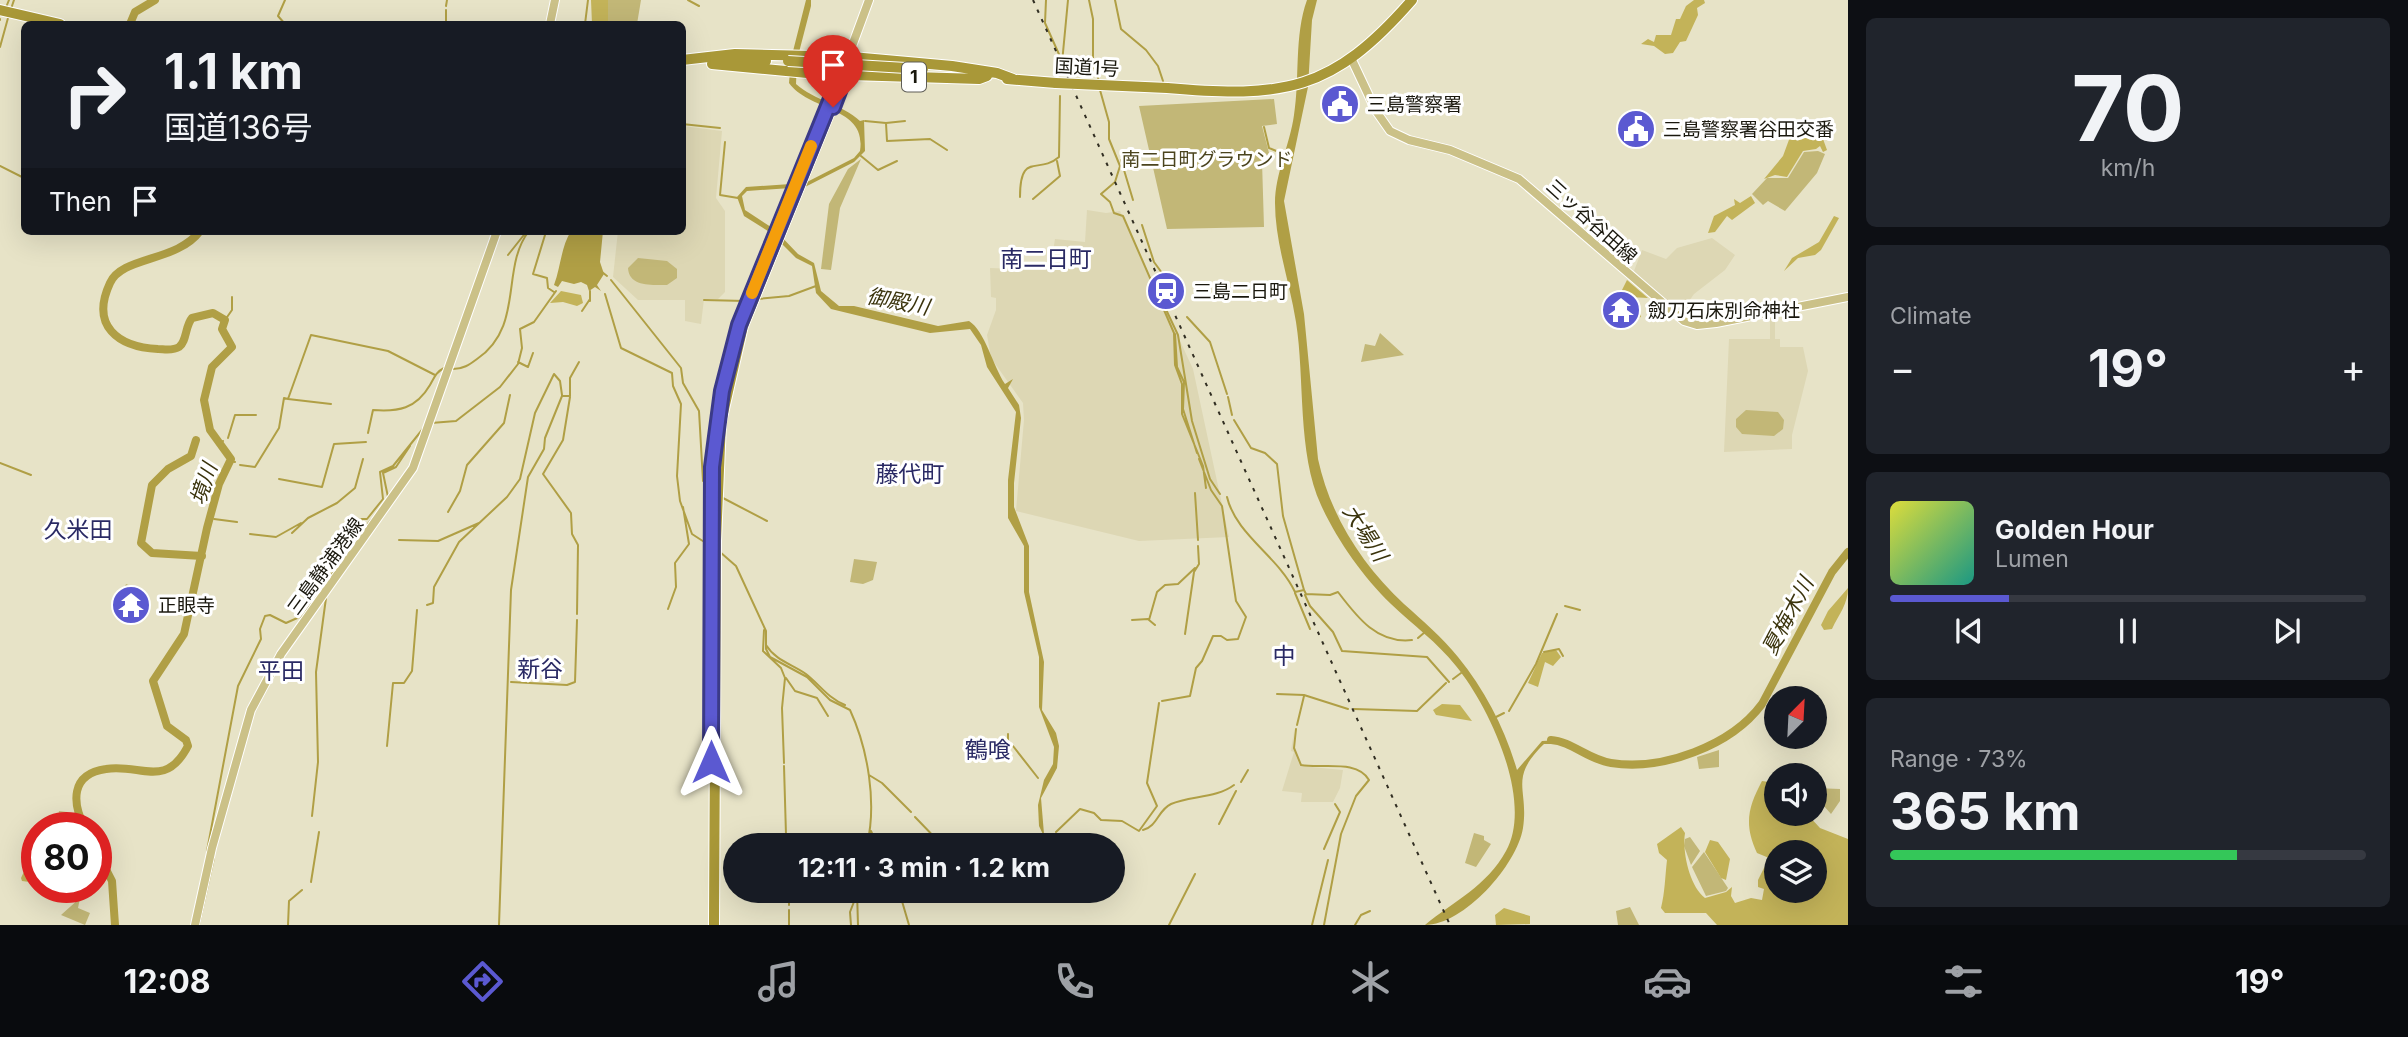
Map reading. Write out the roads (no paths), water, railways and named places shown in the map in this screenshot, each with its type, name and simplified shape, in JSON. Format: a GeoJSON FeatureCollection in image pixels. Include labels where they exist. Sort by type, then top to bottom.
{"type":"FeatureCollection","features":[{"type":"Feature","properties":{"kind":"highway","name":"国道1号"},"geometry":{"type":"LineString","coordinates":[[686,61],[788,61],[923,69],[1056,83],[1239,93],[1287,88],[1317,78],[1352,60],[1379,37],[1412,0]]}},
{"type":"Feature","properties":{"kind":"highway"},"geometry":{"type":"LineString","coordinates":[[0,10],[47,21]]}},
{"type":"Feature","properties":{"kind":"highway"},"geometry":{"type":"LineString","coordinates":[[0,15],[24,21]]}},
{"type":"Feature","properties":{"kind":"highway","name":"1"},"geometry":{"type":"LineString","coordinates":[[686,61],[735,54],[850,57],[952,66],[997,73],[1013,79]]}},
{"type":"Feature","properties":{"kind":"highway"},"geometry":{"type":"LineString","coordinates":[[712,925],[712,467],[716,422],[739,325],[850,57]]}},
{"type":"Feature","properties":{"kind":"highway","name":"国道1号"},"geometry":{"type":"LineString","coordinates":[[686,61],[712,64],[731,61]]}},
{"type":"Feature","properties":{"kind":"highway","name":"1"},"geometry":{"type":"LineString","coordinates":[[712,64],[818,74],[979,79],[987,76]]}},
{"type":"Feature","properties":{"kind":"highway"},"geometry":{"type":"LineString","coordinates":[[798,185],[832,95],[844,73]]}},
{"type":"Feature","properties":{"kind":"highway"},"geometry":{"type":"LineString","coordinates":[[818,74],[830,82],[832,95]]}},
{"type":"Feature","properties":{"kind":"main road"},"geometry":{"type":"LineString","coordinates":[[551,21],[555,0]]}},
{"type":"Feature","properties":{"kind":"main road"},"geometry":{"type":"LineString","coordinates":[[850,57],[868,3]]}},
{"type":"Feature","properties":{"kind":"main road","name":"三ッ谷谷田線"},"geometry":{"type":"LineString","coordinates":[[1352,60],[1376,111],[1390,131],[1409,140],[1450,150],[1519,179],[1684,321],[1697,325],[1716,323],[1848,297]]}},
{"type":"Feature","properties":{"kind":"main road","name":"三島静浦港線"},"geometry":{"type":"LineString","coordinates":[[195,925],[221,815],[258,695],[292,638],[413,468],[496,235]]}},
{"type":"Feature","properties":{"kind":"waterway"},"geometry":{"type":"LineString","coordinates":[[7,5],[9,0]]}},
{"type":"Feature","properties":{"kind":"waterway"},"geometry":{"type":"LineString","coordinates":[[11,9],[14,0]]}},
{"type":"Feature","properties":{"kind":"waterway","name":"境川"},"geometry":{"type":"LineString","coordinates":[[131,21],[135,12],[155,0]]}},
{"type":"Feature","properties":{"kind":"waterway"},"geometry":{"type":"LineString","coordinates":[[282,21],[278,16],[285,0]]}},
{"type":"Feature","properties":{"kind":"waterway"},"geometry":{"type":"LineString","coordinates":[[446,6],[447,0]]}},
{"type":"Feature","properties":{"kind":"waterway"},"geometry":{"type":"LineString","coordinates":[[585,21],[588,0]]}},
{"type":"Feature","properties":{"kind":"waterway"},"geometry":{"type":"LineString","coordinates":[[688,0],[699,6]]}},
{"type":"Feature","properties":{"kind":"waterway"},"geometry":{"type":"LineString","coordinates":[[1046,0],[1045,23],[1062,61]]}},
{"type":"Feature","properties":{"kind":"waterway"},"geometry":{"type":"LineString","coordinates":[[1062,63],[1068,0]]}},
{"type":"Feature","properties":{"kind":"waterway"},"geometry":{"type":"LineString","coordinates":[[1089,0],[1093,19],[1093,64],[1099,81]]}},
{"type":"Feature","properties":{"kind":"waterway"},"geometry":{"type":"LineString","coordinates":[[1115,0],[1121,29],[1146,50],[1158,66],[1163,81]]}},
{"type":"Feature","properties":{"kind":"waterway"},"geometry":{"type":"LineString","coordinates":[[446,10],[446,21]]}},
{"type":"Feature","properties":{"kind":"waterway"},"geometry":{"type":"LineString","coordinates":[[0,47],[8,18]]}},
{"type":"Feature","properties":{"kind":"waterway"},"geometry":{"type":"LineString","coordinates":[[1059,71],[1060,64]]}},
{"type":"Feature","properties":{"kind":"waterway"},"geometry":{"type":"LineString","coordinates":[[1100,90],[1109,122],[1109,139],[1120,166],[1115,182],[1101,194],[1110,202],[1114,213],[1123,216],[1174,333],[1175,365],[1182,384],[1182,414],[1203,466],[1206,488]]}},
{"type":"Feature","properties":{"kind":"waterway"},"geometry":{"type":"LineString","coordinates":[[1020,197],[1023,174],[1027,169],[1059,157],[1060,96]]}},
{"type":"Feature","properties":{"kind":"waterway"},"geometry":{"type":"LineString","coordinates":[[865,121],[886,123],[887,141],[930,139],[947,150]]}},
{"type":"Feature","properties":{"kind":"waterway"},"geometry":{"type":"LineString","coordinates":[[886,123],[905,121]]}},
{"type":"Feature","properties":{"kind":"waterway"},"geometry":{"type":"LineString","coordinates":[[686,124],[720,128]]}},
{"type":"Feature","properties":{"kind":"waterway"},"geometry":{"type":"LineString","coordinates":[[1264,127],[1269,148],[1286,155]]}},
{"type":"Feature","properties":{"kind":"waterway"},"geometry":{"type":"LineString","coordinates":[[725,142],[720,195],[738,198]]}},
{"type":"Feature","properties":{"kind":"waterway"},"geometry":{"type":"LineString","coordinates":[[861,156],[878,170],[897,161]]}},
{"type":"Feature","properties":{"kind":"waterway"},"geometry":{"type":"LineString","coordinates":[[1121,160],[1133,200]]}},
{"type":"Feature","properties":{"kind":"waterway"},"geometry":{"type":"LineString","coordinates":[[1033,199],[1060,176],[1057,161]]}},
{"type":"Feature","properties":{"kind":"waterway"},"geometry":{"type":"LineString","coordinates":[[0,166],[21,176]]}},
{"type":"Feature","properties":{"kind":"waterway"},"geometry":{"type":"LineString","coordinates":[[1142,225],[1154,262],[1162,273]]}},
{"type":"Feature","properties":{"kind":"waterway","name":"境川"},"geometry":{"type":"LineString","coordinates":[[79,812],[77,791],[80,783],[94,772],[118,768],[161,771],[179,759],[188,746],[186,740],[167,726],[153,681],[184,634],[207,528],[219,484],[231,459],[210,430],[204,400],[212,367],[232,347],[222,329],[225,320],[213,313],[192,318],[182,344],[168,349],[144,347],[120,339],[111,331],[103,311],[110,283],[116,274],[178,248],[196,235]]}},
{"type":"Feature","properties":{"kind":"waterway"},"geometry":{"type":"LineString","coordinates":[[508,255],[524,235]]}},
{"type":"Feature","properties":{"kind":"waterway"},"geometry":{"type":"LineString","coordinates":[[453,369],[466,366],[477,359],[492,346],[501,330],[507,314],[515,262],[527,235]]}},
{"type":"Feature","properties":{"kind":"waterway"},"geometry":{"type":"LineString","coordinates":[[545,235],[533,274],[547,278],[548,288],[554,292]]}},
{"type":"Feature","properties":{"kind":"waterway"},"geometry":{"type":"LineString","coordinates":[[602,272],[607,276]]}},
{"type":"Feature","properties":{"kind":"waterway"},"geometry":{"type":"LineString","coordinates":[[1167,278],[1171,281]]}},
{"type":"Feature","properties":{"kind":"waterway"},"geometry":{"type":"LineString","coordinates":[[611,280],[681,368],[683,383],[699,411],[703,481]]}},
{"type":"Feature","properties":{"kind":"waterway"},"geometry":{"type":"LineString","coordinates":[[758,299],[789,296],[816,286]]}},
{"type":"Feature","properties":{"kind":"waterway"},"geometry":{"type":"LineString","coordinates":[[431,423],[456,421],[500,387],[518,364],[522,348],[520,329],[534,322],[556,291]]}},
{"type":"Feature","properties":{"kind":"waterway"},"geometry":{"type":"LineString","coordinates":[[590,291],[590,301]]}},
{"type":"Feature","properties":{"kind":"waterway"},"geometry":{"type":"LineString","coordinates":[[605,294],[621,348],[672,373],[673,386],[681,404],[677,476],[680,501],[692,534],[712,547]]}},
{"type":"Feature","properties":{"kind":"waterway"},"geometry":{"type":"LineString","coordinates":[[225,320],[232,310],[232,297]]}},
{"type":"Feature","properties":{"kind":"waterway"},"geometry":{"type":"LineString","coordinates":[[582,311],[590,299]]}},
{"type":"Feature","properties":{"kind":"waterway"},"geometry":{"type":"LineString","coordinates":[[704,300],[745,301]]}},
{"type":"Feature","properties":{"kind":"waterway"},"geometry":{"type":"LineString","coordinates":[[1162,301],[1178,335],[1192,421],[1210,479],[1220,494]]}},
{"type":"Feature","properties":{"kind":"waterway"},"geometry":{"type":"LineString","coordinates":[[1187,317],[1210,342],[1227,394]]}},
{"type":"Feature","properties":{"kind":"waterway"},"geometry":{"type":"LineString","coordinates":[[1175,334],[1177,367],[1184,382],[1183,409],[1197,453]]}},
{"type":"Feature","properties":{"kind":"waterway"},"geometry":{"type":"LineString","coordinates":[[240,465],[255,467],[279,428],[284,398],[288,399],[311,335],[388,351],[435,375]]}},
{"type":"Feature","properties":{"kind":"waterway"},"geometry":{"type":"LineString","coordinates":[[518,362],[528,367],[533,353]]}},
{"type":"Feature","properties":{"kind":"waterway"},"geometry":{"type":"LineString","coordinates":[[499,925],[511,590],[528,477],[544,449],[545,438],[562,396],[570,396],[570,378],[579,362]]}},
{"type":"Feature","properties":{"kind":"waterway"},"geometry":{"type":"LineString","coordinates":[[368,433],[373,410],[398,409],[412,404],[425,393],[437,373],[444,368]]}},
{"type":"Feature","properties":{"kind":"waterway"},"geometry":{"type":"LineString","coordinates":[[427,605],[433,603],[434,587],[459,542],[507,497],[520,479],[535,413],[554,374],[560,381],[562,395]]}},
{"type":"Feature","properties":{"kind":"waterway"},"geometry":{"type":"LineString","coordinates":[[448,512],[460,491],[467,465],[504,423],[510,395]]}},
{"type":"Feature","properties":{"kind":"waterway"},"geometry":{"type":"LineString","coordinates":[[570,397],[563,440],[543,474],[571,513],[572,534],[578,545],[577,614]]}},
{"type":"Feature","properties":{"kind":"waterway"},"geometry":{"type":"LineString","coordinates":[[1228,397],[1232,415]]}},
{"type":"Feature","properties":{"kind":"waterway"},"geometry":{"type":"LineString","coordinates":[[288,399],[331,404]]}},
{"type":"Feature","properties":{"kind":"waterway"},"geometry":{"type":"LineString","coordinates":[[228,438],[235,415],[256,415]]}},
{"type":"Feature","properties":{"kind":"waterway"},"geometry":{"type":"LineString","coordinates":[[1234,420],[1251,448],[1265,453],[1277,464],[1283,516],[1304,590]]}},
{"type":"Feature","properties":{"kind":"waterway"},"geometry":{"type":"LineString","coordinates":[[207,851],[238,686],[261,639],[260,629],[265,616],[270,615],[286,623],[304,615],[336,549],[356,537],[357,519],[367,519],[383,499],[380,472],[393,466],[426,425]]}},
{"type":"Feature","properties":{"kind":"waterway","name":"境川"},"geometry":{"type":"LineString","coordinates":[[196,440],[191,456],[168,469],[152,485],[141,543],[152,553],[202,556]]}},
{"type":"Feature","properties":{"kind":"waterway","name":"境川"},"geometry":{"type":"LineString","coordinates":[[220,444],[223,441]]}},
{"type":"Feature","properties":{"kind":"waterway"},"geometry":{"type":"LineString","coordinates":[[279,479],[322,487],[334,444],[366,442]]}},
{"type":"Feature","properties":{"kind":"waterway"},"geometry":{"type":"LineString","coordinates":[[388,497],[383,473],[396,467],[410,446]]}},
{"type":"Feature","properties":{"kind":"waterway"},"geometry":{"type":"LineString","coordinates":[[292,533],[308,518],[337,503],[355,488],[363,459]]}},
{"type":"Feature","properties":{"kind":"waterway"},"geometry":{"type":"LineString","coordinates":[[1162,701],[1190,696],[1196,668],[1213,636],[1221,636],[1227,640],[1238,639],[1246,617],[1236,601],[1222,506],[1211,490],[1199,459]]}},
{"type":"Feature","properties":{"kind":"waterway","name":"境川"},"geometry":{"type":"LineString","coordinates":[[231,461],[235,462]]}},
{"type":"Feature","properties":{"kind":"waterway"},"geometry":{"type":"LineString","coordinates":[[0,463],[31,475]]}},
{"type":"Feature","properties":{"kind":"waterway"},"geometry":{"type":"LineString","coordinates":[[1195,493],[1198,540]]}},
{"type":"Feature","properties":{"kind":"waterway"},"geometry":{"type":"LineString","coordinates":[[1227,497],[1239,523],[1288,579],[1295,592],[1304,590],[1306,594],[1330,595],[1338,592],[1353,611],[1378,633],[1388,638],[1412,640]]}},
{"type":"Feature","properties":{"kind":"waterway"},"geometry":{"type":"LineString","coordinates":[[723,498],[767,521]]}},
{"type":"Feature","properties":{"kind":"waterway"},"geometry":{"type":"LineString","coordinates":[[668,609],[676,587],[675,563],[689,544],[683,507]]}},
{"type":"Feature","properties":{"kind":"waterway"},"geometry":{"type":"LineString","coordinates":[[332,574],[346,548],[375,516]]}},
{"type":"Feature","properties":{"kind":"waterway"},"geometry":{"type":"LineString","coordinates":[[214,519],[237,522]]}},
{"type":"Feature","properties":{"kind":"waterway"},"geometry":{"type":"LineString","coordinates":[[250,534],[276,537],[301,523]]}},
{"type":"Feature","properties":{"kind":"waterway"},"geometry":{"type":"LineString","coordinates":[[399,540],[438,541],[479,523]]}},
{"type":"Feature","properties":{"kind":"waterway"},"geometry":{"type":"LineString","coordinates":[[1185,634],[1194,572],[1199,564],[1198,546]]}},
{"type":"Feature","properties":{"kind":"waterway"},"geometry":{"type":"LineString","coordinates":[[720,552],[736,566],[766,631],[766,649],[770,657],[807,677],[830,700],[850,710],[862,742],[869,776],[869,833]]}},
{"type":"Feature","properties":{"kind":"waterway","name":"夏梅木川"},"geometry":{"type":"LineString","coordinates":[[1551,740],[1603,761],[1631,764],[1673,759],[1714,743],[1732,732],[1762,704],[1832,572],[1848,552]]}},
{"type":"Feature","properties":{"kind":"waterway"},"geometry":{"type":"LineString","coordinates":[[1155,625],[1149,620],[1157,592],[1165,585],[1178,584],[1195,568]]}},
{"type":"Feature","properties":{"kind":"waterway"},"geometry":{"type":"LineString","coordinates":[[1295,593],[1310,629]]}},
{"type":"Feature","properties":{"kind":"waterway"},"geometry":{"type":"LineString","coordinates":[[1305,595],[1310,606],[1333,632],[1342,651],[1427,657],[1449,682]]}},
{"type":"Feature","properties":{"kind":"waterway"},"geometry":{"type":"LineString","coordinates":[[312,816],[318,762],[316,672],[326,598]]}},
{"type":"Feature","properties":{"kind":"waterway"},"geometry":{"type":"LineString","coordinates":[[1565,606],[1580,610]]}},
{"type":"Feature","properties":{"kind":"waterway"},"geometry":{"type":"LineString","coordinates":[[387,746],[393,683],[404,683],[412,671],[417,610]]}},
{"type":"Feature","properties":{"kind":"waterway"},"geometry":{"type":"LineString","coordinates":[[1509,711],[1536,664],[1557,614]]}},
{"type":"Feature","properties":{"kind":"waterway"},"geometry":{"type":"LineString","coordinates":[[1132,620],[1148,619]]}},
{"type":"Feature","properties":{"kind":"waterway"},"geometry":{"type":"LineString","coordinates":[[511,682],[567,685],[575,682],[577,620]]}},
{"type":"Feature","properties":{"kind":"waterway"},"geometry":{"type":"LineString","coordinates":[[764,630],[763,651],[781,668],[785,678],[782,708],[784,763]]}},
{"type":"Feature","properties":{"kind":"waterway"},"geometry":{"type":"LineString","coordinates":[[1418,638],[1425,632]]}},
{"type":"Feature","properties":{"kind":"waterway"},"geometry":{"type":"LineString","coordinates":[[766,645],[779,659],[806,674],[829,695],[845,705]]}},
{"type":"Feature","properties":{"kind":"waterway"},"geometry":{"type":"LineString","coordinates":[[1544,652],[1559,649],[1563,656]]}},
{"type":"Feature","properties":{"kind":"waterway"},"geometry":{"type":"LineString","coordinates":[[1453,679],[1461,673]]}},
{"type":"Feature","properties":{"kind":"waterway"},"geometry":{"type":"LineString","coordinates":[[786,678],[795,691],[817,698],[828,716]]}},
{"type":"Feature","properties":{"kind":"waterway"},"geometry":{"type":"LineString","coordinates":[[1354,709],[1417,711],[1446,683]]}},
{"type":"Feature","properties":{"kind":"waterway"},"geometry":{"type":"LineString","coordinates":[[1277,694],[1304,695],[1348,709]]}},
{"type":"Feature","properties":{"kind":"waterway"},"geometry":{"type":"LineString","coordinates":[[1297,725],[1304,696]]}},
{"type":"Feature","properties":{"kind":"waterway"},"geometry":{"type":"LineString","coordinates":[[1056,832],[1080,809],[1094,813],[1101,820],[1122,821],[1139,831],[1157,806],[1147,783],[1159,703]]}},
{"type":"Feature","properties":{"kind":"waterway"},"geometry":{"type":"LineString","coordinates":[[1496,717],[1504,713]]}},
{"type":"Feature","properties":{"kind":"waterway"},"geometry":{"type":"LineString","coordinates":[[1296,729],[1294,748],[1301,765],[1348,767],[1363,773],[1369,780],[1356,796],[1341,834],[1324,925]]}},
{"type":"Feature","properties":{"kind":"waterway"},"geometry":{"type":"LineString","coordinates":[[1008,734],[1008,745]]}},
{"type":"Feature","properties":{"kind":"waterway"},"geometry":{"type":"LineString","coordinates":[[1013,746],[1038,778]]}},
{"type":"Feature","properties":{"kind":"waterway"},"geometry":{"type":"LineString","coordinates":[[784,766],[786,833]]}},
{"type":"Feature","properties":{"kind":"waterway"},"geometry":{"type":"LineString","coordinates":[[1241,782],[1248,770]]}},
{"type":"Feature","properties":{"kind":"waterway"},"geometry":{"type":"LineString","coordinates":[[869,775],[882,783],[911,812]]}},
{"type":"Feature","properties":{"kind":"waterway"},"geometry":{"type":"LineString","coordinates":[[1143,830],[1151,826],[1171,804],[1212,795],[1234,785]]}},
{"type":"Feature","properties":{"kind":"waterway"},"geometry":{"type":"LineString","coordinates":[[1219,824],[1236,791]]}},
{"type":"Feature","properties":{"kind":"waterway"},"geometry":{"type":"LineString","coordinates":[[1324,849],[1340,812],[1335,804]]}},
{"type":"Feature","properties":{"kind":"waterway"},"geometry":{"type":"LineString","coordinates":[[915,817],[930,833]]}},
{"type":"Feature","properties":{"kind":"waterway"},"geometry":{"type":"LineString","coordinates":[[311,882],[319,832]]}},
{"type":"Feature","properties":{"kind":"waterway"},"geometry":{"type":"LineString","coordinates":[[199,925],[214,858]]}},
{"type":"Feature","properties":{"kind":"waterway"},"geometry":{"type":"LineString","coordinates":[[1312,925],[1328,860]]}},
{"type":"Feature","properties":{"kind":"waterway"},"geometry":{"type":"LineString","coordinates":[[1169,925],[1195,874]]}},
{"type":"Feature","properties":{"kind":"waterway","name":"境川"},"geometry":{"type":"LineString","coordinates":[[112,881],[115,925]]}},
{"type":"Feature","properties":{"kind":"waterway"},"geometry":{"type":"LineString","coordinates":[[288,925],[289,901],[302,890]]}},
{"type":"Feature","properties":{"kind":"waterway"},"geometry":{"type":"LineString","coordinates":[[851,925],[850,912],[854,903]]}},
{"type":"Feature","properties":{"kind":"waterway"},"geometry":{"type":"LineString","coordinates":[[857,903],[858,925]]}},
{"type":"Feature","properties":{"kind":"waterway"},"geometry":{"type":"LineString","coordinates":[[903,903],[909,925]]}},
{"type":"Feature","properties":{"kind":"waterway"},"geometry":{"type":"LineString","coordinates":[[789,910],[789,925]]}},
{"type":"Feature","properties":{"kind":"waterway"},"geometry":{"type":"LineString","coordinates":[[1355,925],[1361,915],[1370,911]]}},
{"type":"Feature","properties":{"kind":"railway"},"geometry":{"type":"LineString","coordinates":[[1033,0],[1450,925]]}},
{"type":"Feature","properties":{"kind":"place","name":"三島警察署"},"geometry":{"type":"Point","coordinates":[1340,104]}},
{"type":"Feature","properties":{"kind":"place","name":"三島警察署谷田交番"},"geometry":{"type":"Point","coordinates":[1636,129]}},
{"type":"Feature","properties":{"kind":"place","name":"三島二日町"},"geometry":{"type":"Point","coordinates":[1166,291]}},
{"type":"Feature","properties":{"kind":"place","name":"劔刀石床別命神社"},"geometry":{"type":"Point","coordinates":[1621,310]}},
{"type":"Feature","properties":{"kind":"place","name":"正眼寺"},"geometry":{"type":"Point","coordinates":[131,605]}},
{"type":"Feature","properties":{"kind":"district","name":"南二日町"},"geometry":{"type":"Point","coordinates":[1046,259]}},
{"type":"Feature","properties":{"kind":"district","name":"藤代町"},"geometry":{"type":"Point","coordinates":[910,474]}},
{"type":"Feature","properties":{"kind":"district","name":"久米田"},"geometry":{"type":"Point","coordinates":[78,530]}},
{"type":"Feature","properties":{"kind":"district","name":"中"},"geometry":{"type":"Point","coordinates":[1284,656]}},
{"type":"Feature","properties":{"kind":"district","name":"新谷"},"geometry":{"type":"Point","coordinates":[540,669]}},
{"type":"Feature","properties":{"kind":"district","name":"平田"},"geometry":{"type":"Point","coordinates":[281,671]}},
{"type":"Feature","properties":{"kind":"district","name":"鶴喰"},"geometry":{"type":"Point","coordinates":[988,750]}},
{"type":"Feature","properties":{"kind":"park label","name":"南二日町グラウンド"},"geometry":{"type":"Point","coordinates":[1207,159]}},
{"type":"Feature","properties":{"kind":"water label","name":"御殿川"},"geometry":{"type":"Point","coordinates":[898,302]}},
{"type":"Feature","properties":{"kind":"water label","name":"大場川"},"geometry":{"type":"Point","coordinates":[1365,533]}}]}
